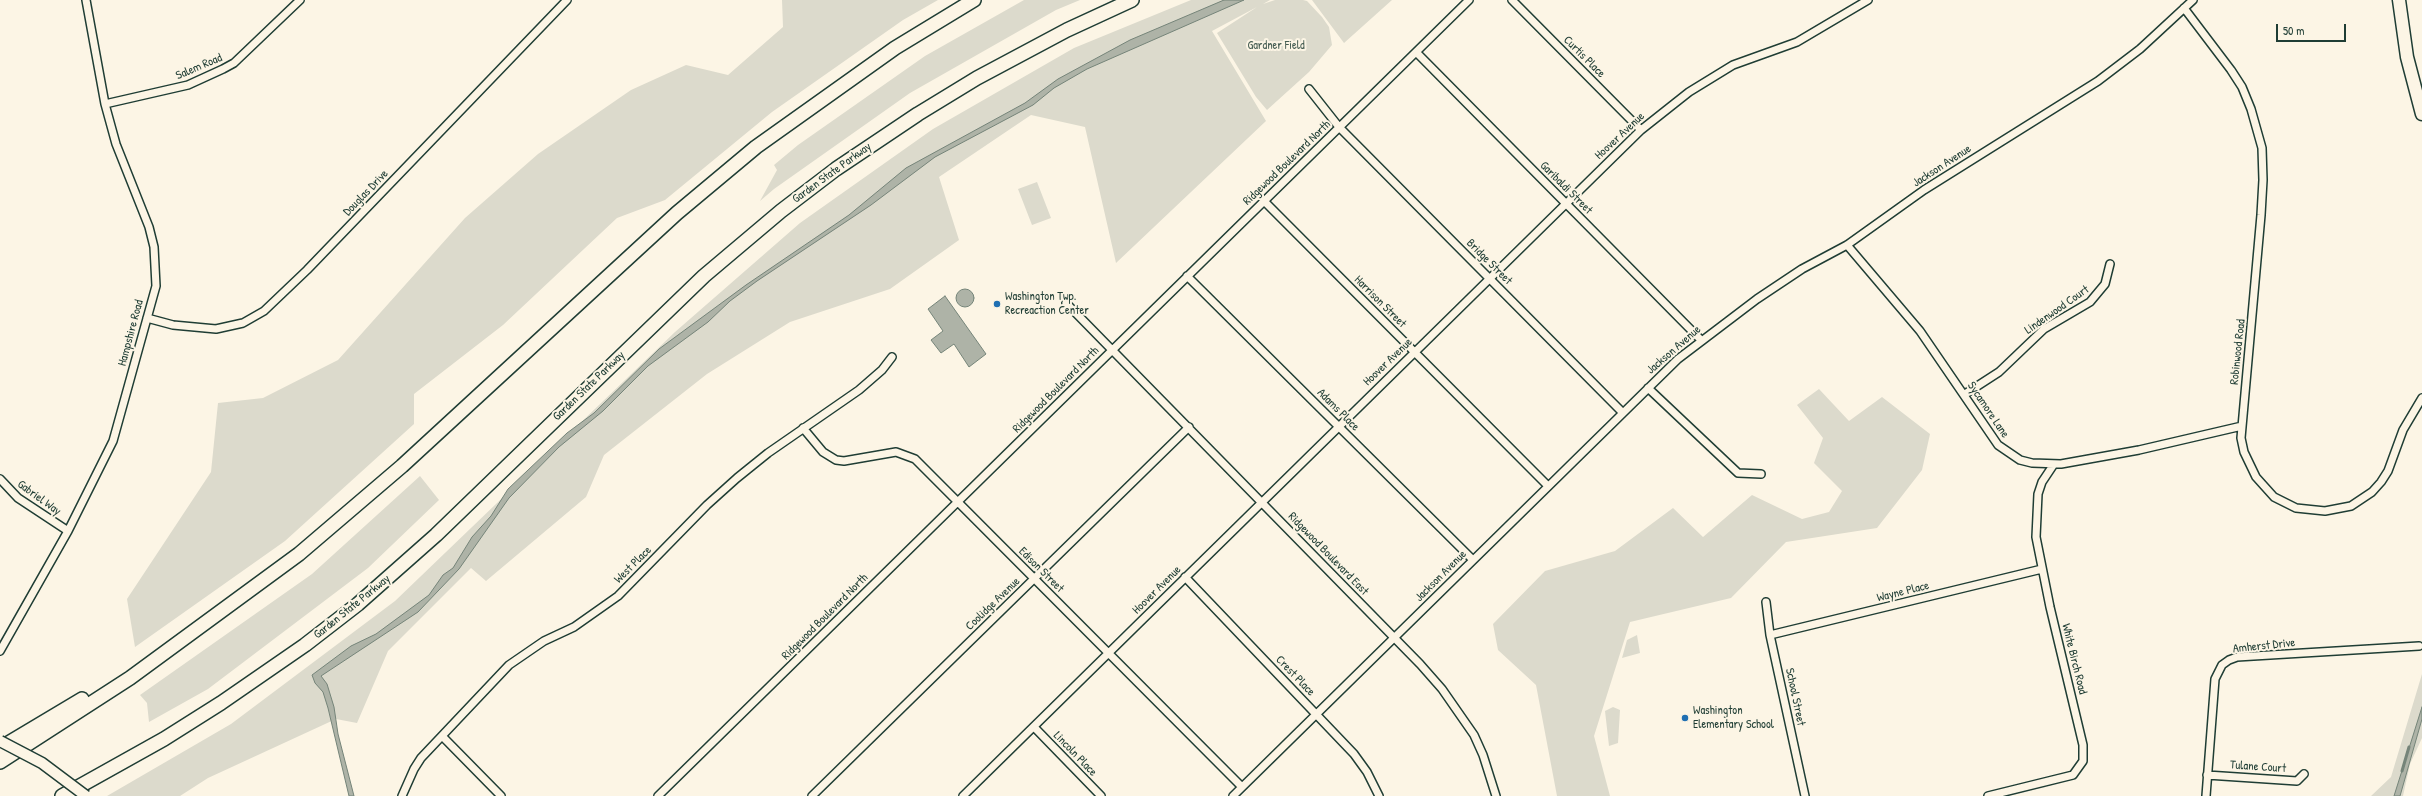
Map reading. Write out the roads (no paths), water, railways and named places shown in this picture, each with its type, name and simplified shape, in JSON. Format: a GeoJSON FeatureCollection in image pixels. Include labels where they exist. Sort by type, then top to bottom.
{"type":"FeatureCollection","features":[{"type":"Feature","properties":{"kind":"highway"},"geometry":{"type":"LineString","coordinates":[[0,762],[130,678],[267,579],[346,516],[677,213],[756,147],[884,56],[974,0]]}},
{"type":"Feature","properties":{"kind":"highway","name":"Garden State Parkway"},"geometry":{"type":"LineString","coordinates":[[62,796],[164,739],[216,707],[305,645],[358,604],[436,535],[699,280],[781,211],[836,169],[913,117],[976,78],[1067,30],[1132,0]]}},
{"type":"Feature","properties":{"kind":"highway"},"geometry":{"type":"LineString","coordinates":[[0,748],[190,635]]}},
{"type":"Feature","properties":{"kind":"main road"},"geometry":{"type":"LineString","coordinates":[[2399,0],[2407,57],[2422,114]]}},
{"type":"Feature","properties":{"kind":"street","name":"Hampshire Road"},"geometry":{"type":"LineString","coordinates":[[0,651],[68,531],[113,441],[156,286],[154,247],[142,208],[116,144],[105,104],[86,0]]}},
{"type":"Feature","properties":{"kind":"street","name":"Salem Road"},"geometry":{"type":"LineString","coordinates":[[105,104],[188,85],[223,69],[234,63],[300,0]]}},
{"type":"Feature","properties":{"kind":"street","name":"Ridgewood Boulevard North"},"geometry":{"type":"LineString","coordinates":[[658,796],[1469,0]]}},
{"type":"Feature","properties":{"kind":"street","name":"Curtis Place"},"geometry":{"type":"LineString","coordinates":[[1512,0],[1641,130]]}},
{"type":"Feature","properties":{"kind":"street","name":"Hoover Avenue"},"geometry":{"type":"LineString","coordinates":[[963,796],[1641,130],[1689,92],[1733,65],[1797,42],[1868,0]]}},
{"type":"Feature","properties":{"kind":"street","name":"Jackson Avenue"},"geometry":{"type":"LineString","coordinates":[[1233,796],[1648,388],[1701,340],[1796,273],[1847,245],[1924,190],[2098,81],[2140,49],[2193,0]]}},
{"type":"Feature","properties":{"kind":"street","name":"Douglas Drive"},"geometry":{"type":"LineString","coordinates":[[147,318],[179,326],[216,329],[243,324],[264,311],[307,270],[562,2]]}},
{"type":"Feature","properties":{"kind":"street","name":"Robinwood Road"},"geometry":{"type":"LineString","coordinates":[[2184,8],[2242,87],[2251,109],[2262,148],[2263,180],[2261,223],[2242,426],[2244,452],[2249,465],[2264,487],[2285,504],[2309,511],[2337,510],[2362,500],[2381,482],[2388,471],[2404,430],[2422,398]]}},
{"type":"Feature","properties":{"kind":"street","name":"Garibaldi Street"},"geometry":{"type":"LineString","coordinates":[[1416,52],[1701,340]]}},
{"type":"Feature","properties":{"kind":"street"},"geometry":{"type":"LineString","coordinates":[[1309,89],[1339,127]]}},
{"type":"Feature","properties":{"kind":"street","name":"Bridge Street"},"geometry":{"type":"LineString","coordinates":[[1339,127],[1623,413]]}},
{"type":"Feature","properties":{"kind":"street","name":"Harrison Street"},"geometry":{"type":"LineString","coordinates":[[1264,201],[1548,486]]}},
{"type":"Feature","properties":{"kind":"street","name":"Sycamore Lane"},"geometry":{"type":"LineString","coordinates":[[1847,245],[1920,330],[2000,447],[2020,460],[2054,464],[2139,450],[2242,426]]}},
{"type":"Feature","properties":{"kind":"street","name":"Lindenwood Court"},"geometry":{"type":"LineString","coordinates":[[1965,394],[1999,372],[2044,329],[2095,298],[2105,284],[2110,264]]}},
{"type":"Feature","properties":{"kind":"street","name":"Adams Place"},"geometry":{"type":"LineString","coordinates":[[1188,276],[1473,560]]}},
{"type":"Feature","properties":{"kind":"street","name":"Ridgewood Boulevard East"},"geometry":{"type":"LineString","coordinates":[[1066,303],[1113,349],[1394,637],[1442,689],[1470,729],[1483,755],[1496,796]]}},
{"type":"Feature","properties":{"kind":"street","name":"West Place"},"geometry":{"type":"LineString","coordinates":[[402,796],[414,769],[442,736],[509,665],[544,641],[574,627],[618,596],[640,576],[707,505],[762,458],[859,390],[882,370],[892,357]]}},
{"type":"Feature","properties":{"kind":"street"},"geometry":{"type":"LineString","coordinates":[[1648,388],[1738,473],[1761,474]]}},
{"type":"Feature","properties":{"kind":"street","name":"Coolidge Avenue"},"geometry":{"type":"LineString","coordinates":[[812,796],[1189,427]]}},
{"type":"Feature","properties":{"kind":"street","name":"Edison Street"},"geometry":{"type":"LineString","coordinates":[[803,428],[823,452],[836,460],[851,460],[886,453],[906,455],[924,467],[1242,787]]}},
{"type":"Feature","properties":{"kind":"street","name":"White Birch Road"},"geometry":{"type":"LineString","coordinates":[[1988,796],[2073,775],[2083,760],[2083,745],[2042,569],[2036,537],[2036,506],[2042,482],[2054,464]]}},
{"type":"Feature","properties":{"kind":"street","name":"Gabriel Way"},"geometry":{"type":"LineString","coordinates":[[0,479],[18,498],[68,531]]}},
{"type":"Feature","properties":{"kind":"street","name":"Wayne Place"},"geometry":{"type":"LineString","coordinates":[[1770,635],[2042,569]]}},
{"type":"Feature","properties":{"kind":"street","name":"Crest Place"},"geometry":{"type":"LineString","coordinates":[[1185,577],[1354,754],[1367,772],[1379,796]]}},
{"type":"Feature","properties":{"kind":"street","name":"School Street"},"geometry":{"type":"LineString","coordinates":[[1766,602],[1770,635],[1805,796]]}},
{"type":"Feature","properties":{"kind":"street","name":"Amherst Drive"},"geometry":{"type":"LineString","coordinates":[[2206,796],[2215,679],[2219,669],[2229,660],[2237,656],[2419,646]]}},
{"type":"Feature","properties":{"kind":"street","name":"Lincoln Place"},"geometry":{"type":"LineString","coordinates":[[1034,726],[1101,796]]}},
{"type":"Feature","properties":{"kind":"street"},"geometry":{"type":"LineString","coordinates":[[442,736],[501,796]]}},
{"type":"Feature","properties":{"kind":"street"},"geometry":{"type":"LineString","coordinates":[[0,741],[42,763],[86,796]]}},
{"type":"Feature","properties":{"kind":"street","name":"Tulane Court"},"geometry":{"type":"LineString","coordinates":[[2207,775],[2297,781],[2304,774]]}},
{"type":"Feature","properties":{"kind":"waterway"},"geometry":{"type":"LineString","coordinates":[[2402,771],[2409,747]]}},
{"type":"Feature","properties":{"kind":"place","name":"Washington Twp. Recreaction Center"},"geometry":{"type":"Point","coordinates":[997,304]}},
{"type":"Feature","properties":{"kind":"place","name":"Washington Elementary School"},"geometry":{"type":"Point","coordinates":[1685,718]}},
{"type":"Feature","properties":{"kind":"park label","name":"Gardner Field"},"geometry":{"type":"Point","coordinates":[1276,46]}}]}
